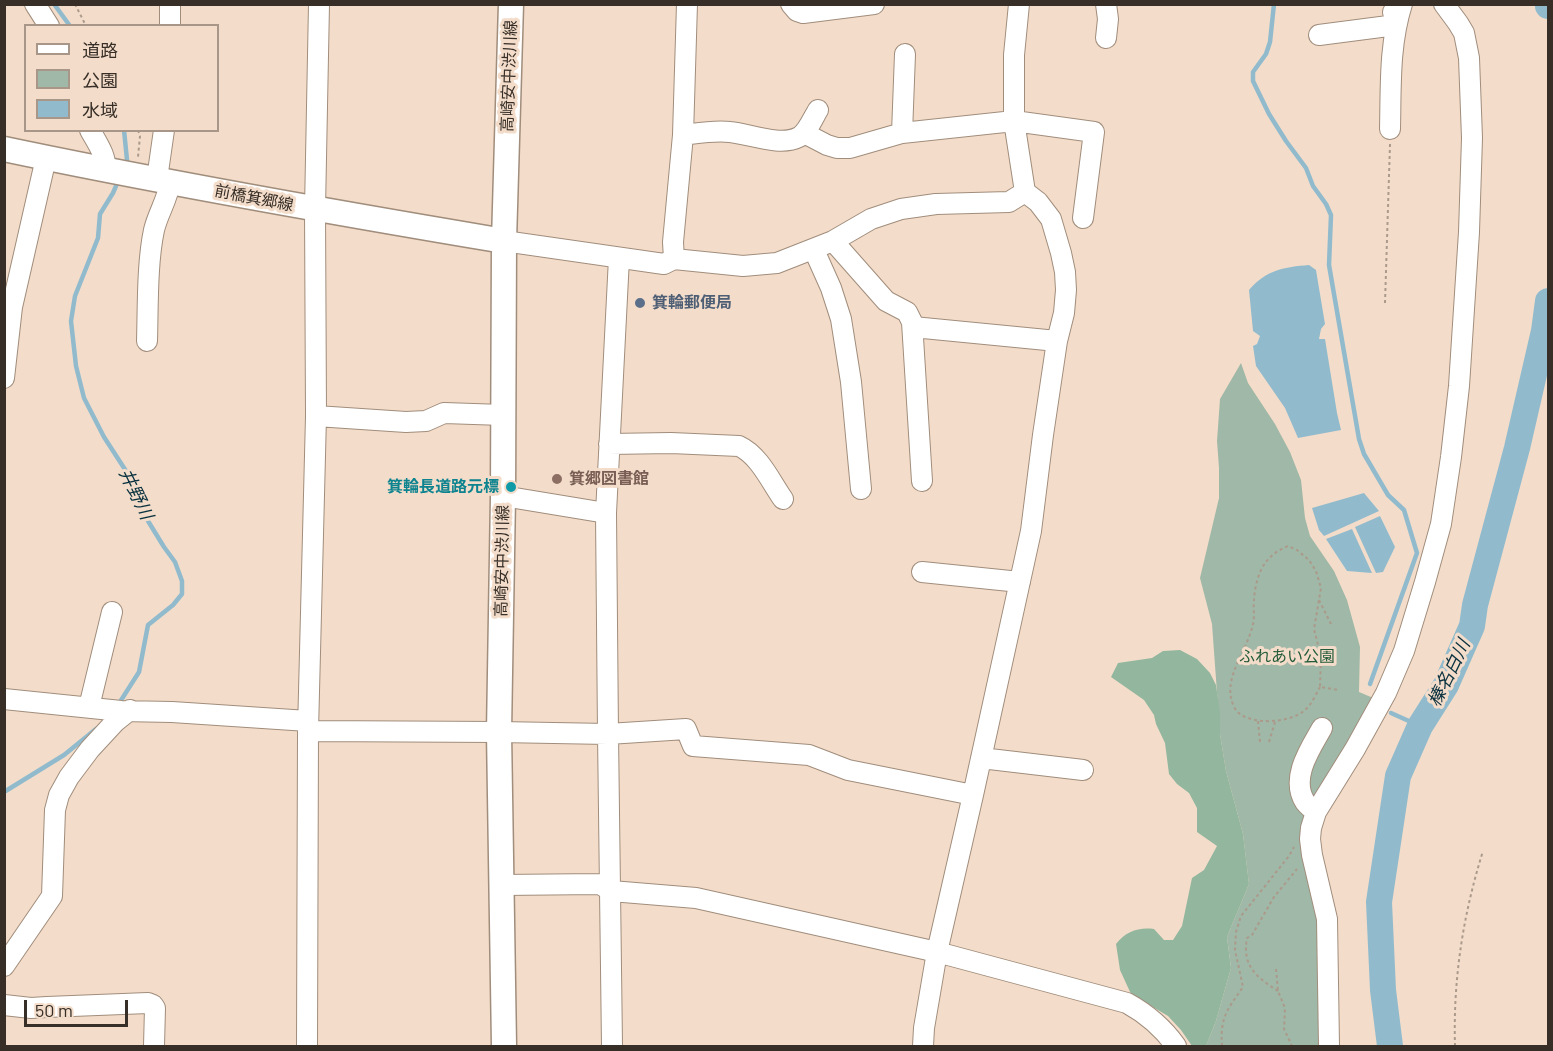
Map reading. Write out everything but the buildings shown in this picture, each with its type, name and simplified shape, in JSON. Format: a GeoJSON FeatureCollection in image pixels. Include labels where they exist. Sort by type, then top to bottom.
{"type":"FeatureCollection","features":[{"type":"Feature","properties":{"kind":"main road","name":"高崎安中渋川線"},"geometry":{"type":"LineString","coordinates":[[504,1047],[499,732],[504,242],[511,4]]}},
{"type":"Feature","properties":{"kind":"main road","name":"前橋箕郷線"},"geometry":{"type":"LineString","coordinates":[[4,149],[315,209],[504,242]]}},
{"type":"Feature","properties":{"kind":"street"},"geometry":{"type":"LineString","coordinates":[[35,4],[48,24]]}},
{"type":"Feature","properties":{"kind":"street"},"geometry":{"type":"LineString","coordinates":[[170,4],[170,24]]}},
{"type":"Feature","properties":{"kind":"street"},"geometry":{"type":"LineString","coordinates":[[307,1047],[308,726],[316,416],[315,209],[319,4]]}},
{"type":"Feature","properties":{"kind":"street"},"geometry":{"type":"LineString","coordinates":[[674,258],[673,242],[684,135],[687,4]]}},
{"type":"Feature","properties":{"kind":"street"},"geometry":{"type":"LineString","coordinates":[[792,4],[797,11],[803,13],[874,4]]}},
{"type":"Feature","properties":{"kind":"street"},"geometry":{"type":"LineString","coordinates":[[923,1047],[937,952],[1031,531],[1042,435],[1057,341],[1064,313],[1066,290],[1061,253],[1051,219],[1038,202],[1026,192],[1014,121],[1014,55],[1019,4]]}},
{"type":"Feature","properties":{"kind":"street"},"geometry":{"type":"LineString","coordinates":[[1106,4],[1108,19],[1106,38]]}},
{"type":"Feature","properties":{"kind":"street"},"geometry":{"type":"LineString","coordinates":[[1391,4],[1396,25]]}},
{"type":"Feature","properties":{"kind":"street"},"geometry":{"type":"LineString","coordinates":[[1390,129],[1392,51],[1402,4]]}},
{"type":"Feature","properties":{"kind":"street"},"geometry":{"type":"LineString","coordinates":[[1329,1047],[1327,919],[1312,855],[1311,834],[1316,812],[1386,693],[1404,651],[1434,550],[1445,496],[1459,386],[1469,232],[1472,138],[1469,58],[1464,33],[1444,4]]}},
{"type":"Feature","properties":{"kind":"street"},"geometry":{"type":"LineString","coordinates":[[1319,35],[1396,25]]}},
{"type":"Feature","properties":{"kind":"street"},"geometry":{"type":"LineString","coordinates":[[902,133],[905,54]]}},
{"type":"Feature","properties":{"kind":"street"},"geometry":{"type":"LineString","coordinates":[[684,135],[715,131],[769,140],[783,140],[799,137],[804,133],[818,110]]}},
{"type":"Feature","properties":{"kind":"street"},"geometry":{"type":"LineString","coordinates":[[804,133],[827,145],[850,148],[902,133],[1014,121],[1094,132],[1090,217],[1051,219]]}},
{"type":"Feature","properties":{"kind":"street"},"geometry":{"type":"LineString","coordinates":[[91,132],[105,157],[135,175],[169,191],[154,229],[147,341]]}},
{"type":"Feature","properties":{"kind":"street"},"geometry":{"type":"LineString","coordinates":[[135,175],[163,132]]}},
{"type":"Feature","properties":{"kind":"street"},"geometry":{"type":"LineString","coordinates":[[4,378],[12,307],[46,158]]}},
{"type":"Feature","properties":{"kind":"street"},"geometry":{"type":"LineString","coordinates":[[504,242],[664,264],[674,258],[743,266],[777,263],[833,242],[871,219],[901,209],[936,204],[1009,202],[1026,192]]}},
{"type":"Feature","properties":{"kind":"street"},"geometry":{"type":"LineString","coordinates":[[833,242],[886,301],[907,312],[912,322],[922,481]]}},
{"type":"Feature","properties":{"kind":"street"},"geometry":{"type":"LineString","coordinates":[[814,250],[831,288],[841,319],[851,382],[861,489]]}},
{"type":"Feature","properties":{"kind":"street"},"geometry":{"type":"LineString","coordinates":[[612,1047],[606,513],[619,258]]}},
{"type":"Feature","properties":{"kind":"street"},"geometry":{"type":"LineString","coordinates":[[913,327],[1057,341]]}},
{"type":"Feature","properties":{"kind":"street"},"geometry":{"type":"LineString","coordinates":[[316,416],[406,422],[426,421],[444,413],[503,415]]}},
{"type":"Feature","properties":{"kind":"street"},"geometry":{"type":"LineString","coordinates":[[609,444],[671,443],[739,446],[754,456],[783,499]]}},
{"type":"Feature","properties":{"kind":"street"},"geometry":{"type":"LineString","coordinates":[[503,496],[606,513]]}},
{"type":"Feature","properties":{"kind":"street"},"geometry":{"type":"LineString","coordinates":[[922,572],[1020,582]]}},
{"type":"Feature","properties":{"kind":"street"},"geometry":{"type":"LineString","coordinates":[[4,966],[52,896],[55,810],[59,795],[90,749],[115,722],[111,709],[112,612]]}},
{"type":"Feature","properties":{"kind":"street"},"geometry":{"type":"LineString","coordinates":[[4,699],[172,712],[308,726],[608,734],[686,729],[693,747],[809,755],[848,770],[973,795]]}},
{"type":"Feature","properties":{"kind":"street"},"geometry":{"type":"LineString","coordinates":[[1316,812],[1306,804],[1301,793],[1300,779],[1307,755],[1322,728]]}},
{"type":"Feature","properties":{"kind":"street"},"geometry":{"type":"LineString","coordinates":[[981,759],[1083,770]]}},
{"type":"Feature","properties":{"kind":"street"},"geometry":{"type":"LineString","coordinates":[[501,885],[600,884],[611,891],[696,898],[937,952],[1127,1003],[1156,1023],[1176,1047]]}},
{"type":"Feature","properties":{"kind":"street"},"geometry":{"type":"LineString","coordinates":[[4,1005],[31,1008],[148,1003],[155,1008],[154,1047]]}},
{"type":"Feature","properties":{"kind":"path"},"geometry":{"type":"LineString","coordinates":[[75,4],[85,24]]}},
{"type":"Feature","properties":{"kind":"path"},"geometry":{"type":"LineString","coordinates":[[1385,303],[1390,129]]}},
{"type":"Feature","properties":{"kind":"path"},"geometry":{"type":"LineString","coordinates":[[135,175],[139,132]]}},
{"type":"Feature","properties":{"kind":"path"},"geometry":{"type":"LineString","coordinates":[[1288,546],[1309,560],[1316,570],[1321,588],[1314,629],[1322,657],[1320,687],[1305,710],[1281,721],[1258,720],[1240,715],[1231,699],[1230,683],[1254,623],[1254,600],[1260,572],[1268,558],[1288,546]]}},
{"type":"Feature","properties":{"kind":"path"},"geometry":{"type":"LineString","coordinates":[[1319,600],[1331,624]]}},
{"type":"Feature","properties":{"kind":"path"},"geometry":{"type":"LineString","coordinates":[[1320,687],[1338,690]]}},
{"type":"Feature","properties":{"kind":"path"},"geometry":{"type":"LineString","coordinates":[[1258,720],[1260,742]]}},
{"type":"Feature","properties":{"kind":"path"},"geometry":{"type":"LineString","coordinates":[[1269,742],[1276,721]]}},
{"type":"Feature","properties":{"kind":"path"},"geometry":{"type":"LineString","coordinates":[[1222,1047],[1221,1029],[1224,1016],[1243,987],[1235,950],[1236,932],[1241,916],[1289,856],[1303,834],[1311,834]]}},
{"type":"Feature","properties":{"kind":"path"},"geometry":{"type":"LineString","coordinates":[[1455,1047],[1455,993],[1459,953],[1472,886],[1483,851]]}},
{"type":"Feature","properties":{"kind":"path"},"geometry":{"type":"LineString","coordinates":[[1278,991],[1261,980],[1246,960],[1246,938],[1252,935],[1274,897],[1301,865]]}},
{"type":"Feature","properties":{"kind":"path"},"geometry":{"type":"LineString","coordinates":[[1276,969],[1278,991],[1285,1008],[1284,1029],[1292,1047]]}},
{"type":"Feature","properties":{"kind":"green space","name":"ふれあい公園"},"geometry":{"type":"Polygon","coordinates":[[[1241,363],[1248,383],[1290,452],[1301,480],[1305,518],[1310,536],[1334,571],[1347,600],[1360,647],[1359,692],[1378,700],[1318,800],[1322,1046],[1206,1046],[1216,1021],[1231,968],[1227,937],[1249,884],[1243,834],[1226,771],[1220,734],[1212,624],[1200,578],[1219,498],[1217,441],[1220,399],[1241,363]]]}},
{"type":"Feature","properties":{"kind":"green space"},"geometry":{"type":"Polygon","coordinates":[[[1180,650],[1197,659],[1210,673],[1216,685],[1226,771],[1243,834],[1249,884],[1227,937],[1231,968],[1216,1021],[1206,1046],[1192,1046],[1168,1016],[1131,994],[1120,970],[1116,944],[1128,933],[1143,929],[1154,929],[1164,940],[1173,940],[1182,926],[1192,878],[1204,870],[1217,846],[1197,832],[1197,808],[1189,793],[1169,774],[1165,743],[1154,715],[1144,700],[1111,677],[1118,663],[1152,658],[1163,651],[1180,650]]]}},
{"type":"Feature","properties":{"kind":"water"},"geometry":{"type":"Polygon","coordinates":[[[1309,265],[1316,270],[1325,324],[1321,329],[1319,339],[1325,339],[1341,430],[1298,438],[1285,408],[1256,366],[1253,346],[1257,344],[1260,336],[1253,331],[1249,290],[1262,278],[1276,271],[1309,265]]]}},
{"type":"Feature","properties":{"kind":"water"},"geometry":{"type":"Polygon","coordinates":[[[1364,493],[1379,511],[1324,536],[1319,530],[1312,508],[1364,493]]]}},
{"type":"Feature","properties":{"kind":"water"},"geometry":{"type":"Polygon","coordinates":[[[1380,516],[1395,547],[1383,572],[1376,573],[1355,527],[1380,516]]]}},
{"type":"Feature","properties":{"kind":"water"},"geometry":{"type":"Polygon","coordinates":[[[1352,529],[1372,573],[1347,571],[1326,539],[1352,529]]]}},
{"type":"Feature","properties":{"kind":"waterway","name":"井野川"},"geometry":{"type":"LineString","coordinates":[[54,4],[69,24]]}},
{"type":"Feature","properties":{"kind":"waterway"},"geometry":{"type":"LineString","coordinates":[[1274,4],[1270,42],[1266,54],[1253,72],[1253,81],[1269,114],[1306,168],[1313,186],[1331,215],[1329,265],[1359,439],[1364,454],[1388,495],[1404,510],[1417,553],[1370,684]]}},
{"type":"Feature","properties":{"kind":"waterway","name":"井野川"},"geometry":{"type":"LineString","coordinates":[[124,132],[127,160],[125,165]]}},
{"type":"Feature","properties":{"kind":"waterway","name":"井野川"},"geometry":{"type":"LineString","coordinates":[[118,705],[139,672],[148,625],[173,605],[182,594],[182,581],[175,562],[140,508],[126,471],[104,437],[84,398],[76,366],[71,321],[75,296],[98,238],[100,214],[119,179]]}},
{"type":"Feature","properties":{"kind":"waterway","name":"榛名白川"},"geometry":{"type":"LineString","coordinates":[[1390,1046],[1383,990],[1379,902],[1398,776],[1420,726],[1446,685],[1472,626],[1475,605],[1517,448],[1544,331],[1548,301]]}},
{"type":"Feature","properties":{"kind":"waterway"},"geometry":{"type":"LineString","coordinates":[[1391,713],[1420,726]]}},
{"type":"Feature","properties":{"kind":"waterway","name":"井野川"},"geometry":{"type":"LineString","coordinates":[[4,792],[64,755],[96,729]]}},
{"type":"Feature","properties":{"kind":"place","name":"箕輪郵便局"},"geometry":{"type":"Point","coordinates":[640,303]}},
{"type":"Feature","properties":{"kind":"place","name":"箕郷図書館"},"geometry":{"type":"Point","coordinates":[557,479]}},
{"type":"Feature","properties":{"kind":"place","name":"箕輪長道路元標"},"geometry":{"type":"Point","coordinates":[511,487]}}]}
